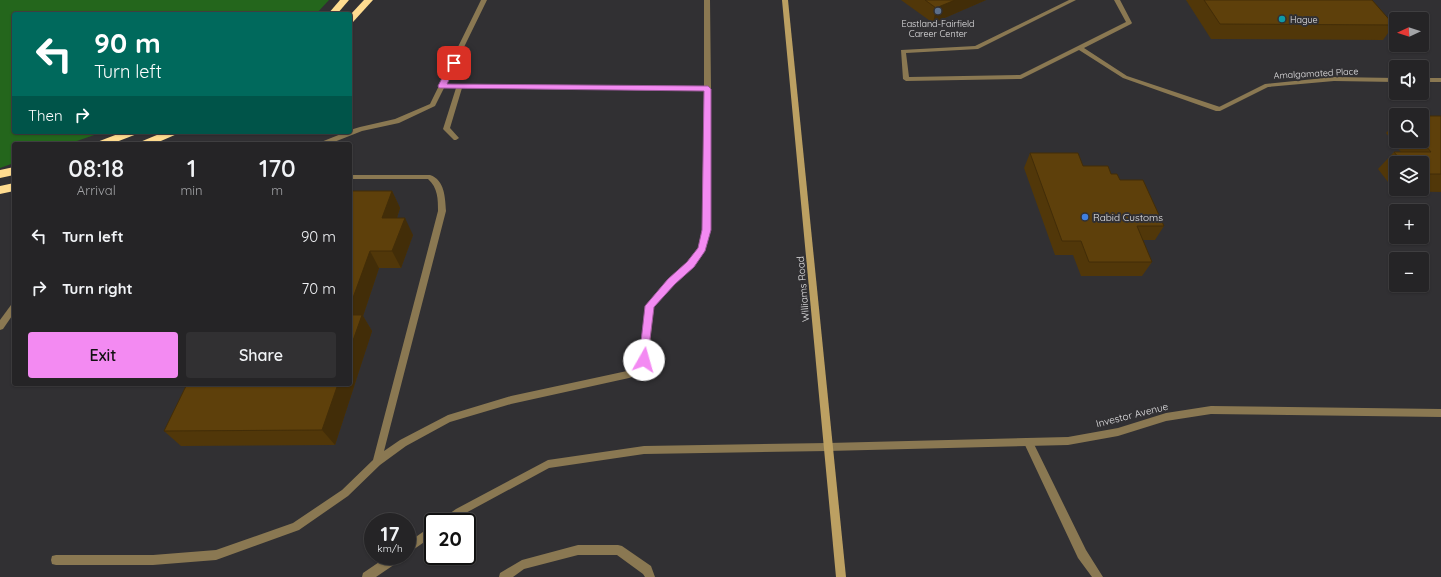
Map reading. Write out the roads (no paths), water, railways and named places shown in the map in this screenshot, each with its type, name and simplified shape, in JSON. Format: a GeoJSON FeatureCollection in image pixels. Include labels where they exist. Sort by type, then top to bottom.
{"type":"FeatureCollection","features":[{"type":"Feature","properties":{"kind":"highway"},"geometry":{"type":"LineString","coordinates":[[334,12],[345,0]]}},
{"type":"Feature","properties":{"kind":"highway"},"geometry":{"type":"LineString","coordinates":[[352,18],[369,0]]}},
{"type":"Feature","properties":{"kind":"highway"},"geometry":{"type":"LineString","coordinates":[[106,142],[128,134]]}},
{"type":"Feature","properties":{"kind":"highway"},"geometry":{"type":"LineString","coordinates":[[149,142],[168,134]]}},
{"type":"Feature","properties":{"kind":"highway"},"geometry":{"type":"LineString","coordinates":[[0,174],[12,171]]}},
{"type":"Feature","properties":{"kind":"highway"},"geometry":{"type":"LineString","coordinates":[[0,190],[12,187]]}},
{"type":"Feature","properties":{"kind":"main road","name":"Williams Road"},"geometry":{"type":"LineString","coordinates":[[785,0],[841,577]]}},
{"type":"Feature","properties":{"kind":"street"},"geometry":{"type":"LineString","coordinates":[[352,132],[360,129],[397,121],[433,105],[484,0]]}},
{"type":"Feature","properties":{"kind":"street"},"geometry":{"type":"LineString","coordinates":[[56,560],[153,560],[216,555],[296,527],[346,493],[377,462],[403,443],[448,419],[511,400],[629,374],[644,360],[650,306],[671,281],[690,264],[702,249],[706,230],[708,89],[707,0]]}},
{"type":"Feature","properties":{"kind":"street"},"geometry":{"type":"LineString","coordinates":[[1073,0],[976,48],[903,51],[906,79],[1021,77],[1129,23],[1117,0]]}},
{"type":"Feature","properties":{"kind":"street","name":"Amalgamated Place"},"geometry":{"type":"LineString","coordinates":[[1080,48],[1125,76],[1218,109],[1267,85],[1334,79],[1389,80]]}},
{"type":"Feature","properties":{"kind":"street"},"geometry":{"type":"LineString","coordinates":[[1429,80],[1441,80]]}},
{"type":"Feature","properties":{"kind":"street"},"geometry":{"type":"LineString","coordinates":[[442,86],[708,89]]}},
{"type":"Feature","properties":{"kind":"street"},"geometry":{"type":"LineString","coordinates":[[456,138],[446,129],[460,86]]}},
{"type":"Feature","properties":{"kind":"street"},"geometry":{"type":"LineString","coordinates":[[328,142],[348,134]]}},
{"type":"Feature","properties":{"kind":"street"},"geometry":{"type":"LineString","coordinates":[[352,177],[430,177],[436,180],[441,190],[442,211],[377,462]]}},
{"type":"Feature","properties":{"kind":"street"},"geometry":{"type":"LineString","coordinates":[[0,327],[12,310]]}},
{"type":"Feature","properties":{"kind":"street","name":"Investor Avenue"},"geometry":{"type":"LineString","coordinates":[[458,513],[548,464],[644,450],[1068,441],[1118,432],[1166,417],[1212,410],[1441,413]]}},
{"type":"Feature","properties":{"kind":"street"},"geometry":{"type":"LineString","coordinates":[[1029,443],[1082,554],[1098,577]]}},
{"type":"Feature","properties":{"kind":"street"},"geometry":{"type":"LineString","coordinates":[[504,577],[522,564],[578,550],[618,550],[647,570],[650,577]]}},
{"type":"Feature","properties":{"kind":"street"},"geometry":{"type":"LineString","coordinates":[[367,577],[384,565]]}},
{"type":"Feature","properties":{"kind":"place","name":"Eastland-Fairfield Career Center"},"geometry":{"type":"Point","coordinates":[938,11]}},
{"type":"Feature","properties":{"kind":"place","name":"Hague"},"geometry":{"type":"Point","coordinates":[1282,19]}},
{"type":"Feature","properties":{"kind":"place","name":"Rabid Customs"},"geometry":{"type":"Point","coordinates":[1085,217]}}]}
